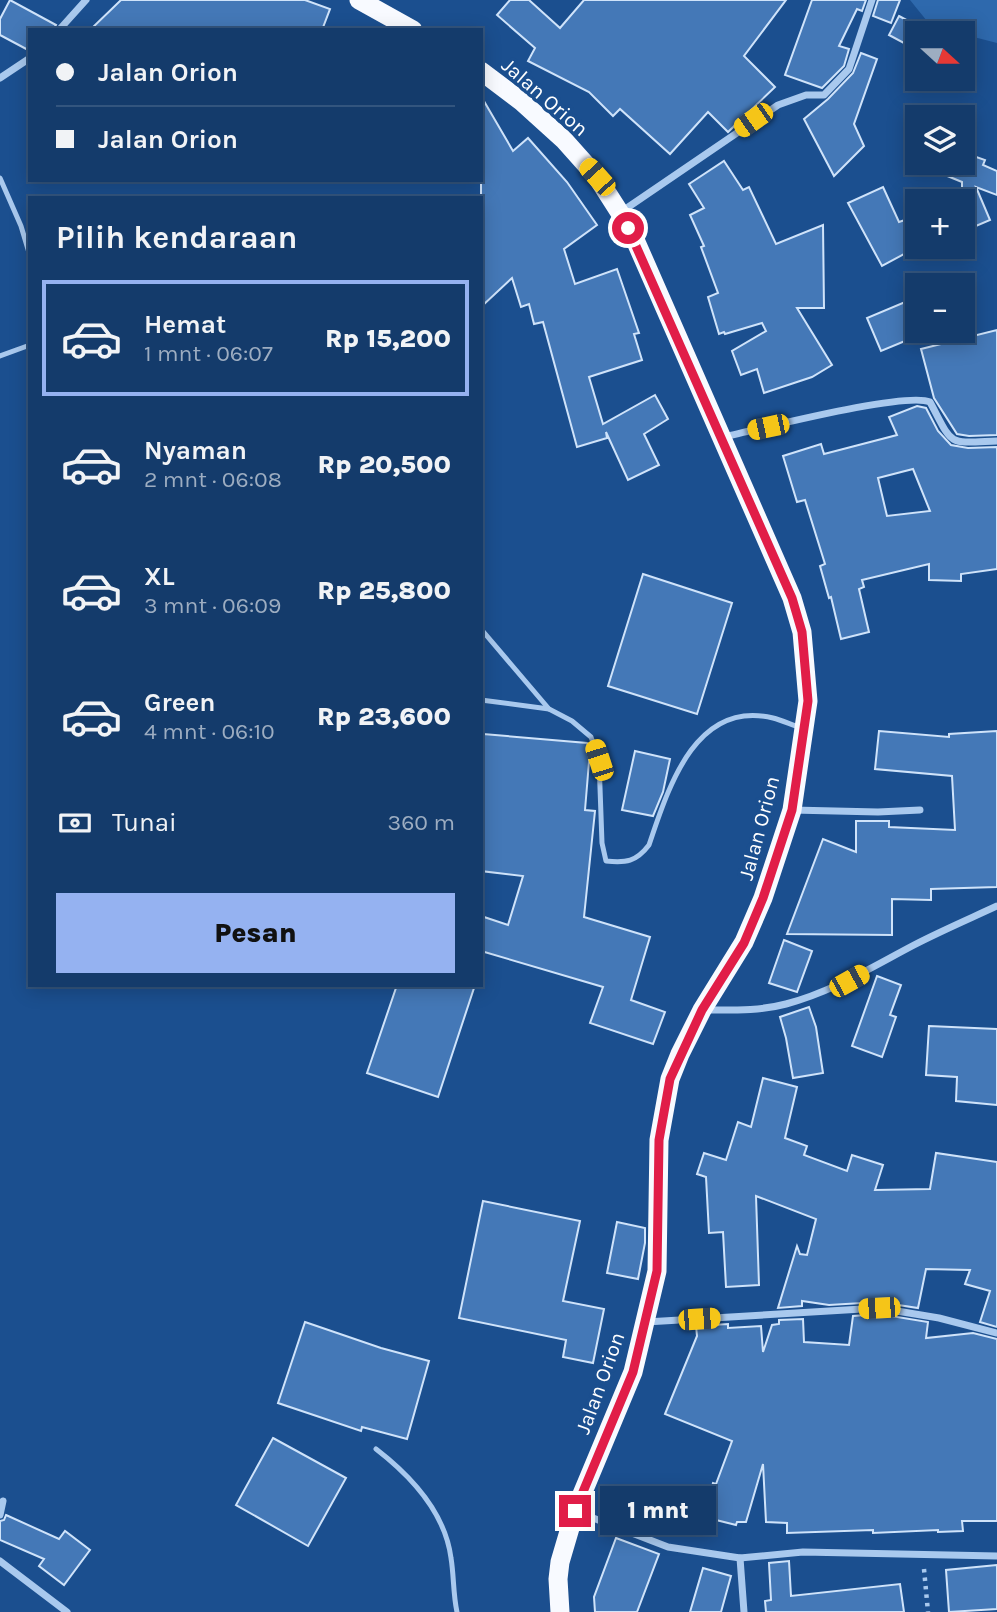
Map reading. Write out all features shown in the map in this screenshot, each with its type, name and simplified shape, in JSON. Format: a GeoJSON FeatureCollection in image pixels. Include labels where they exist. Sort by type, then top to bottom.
{"type":"FeatureCollection","features":[{"type":"Feature","properties":{"kind":"highway"},"geometry":{"type":"LineString","coordinates":[[359,0],[409,28]]}},
{"type":"Feature","properties":{"kind":"highway","name":"Jalan Orion"},"geometry":{"type":"LineString","coordinates":[[483,73],[522,102],[564,140],[597,177],[636,242],[797,612],[802,632],[808,701],[792,810],[763,898],[744,943],[702,1010],[670,1079],[659,1140],[657,1271],[633,1372],[575,1511],[560,1562],[560,1612]]}},
{"type":"Feature","properties":{"kind":"street"},"geometry":{"type":"LineString","coordinates":[[61,28],[86,0]]}},
{"type":"Feature","properties":{"kind":"street"},"geometry":{"type":"LineString","coordinates":[[620,213],[778,104],[806,95],[824,95],[849,69],[872,0]]}},
{"type":"Feature","properties":{"kind":"street"},"geometry":{"type":"LineString","coordinates":[[0,78],[28,59]]}},
{"type":"Feature","properties":{"kind":"street"},"geometry":{"type":"LineString","coordinates":[[722,437],[894,401],[925,399],[930,402],[950,438],[958,442],[997,441]]}},
{"type":"Feature","properties":{"kind":"street"},"geometry":{"type":"LineString","coordinates":[[792,810],[920,810]]}},
{"type":"Feature","properties":{"kind":"street"},"geometry":{"type":"LineString","coordinates":[[702,1010],[756,1009],[786,1004],[849,981],[913,946],[997,906]]}},
{"type":"Feature","properties":{"kind":"street"},"geometry":{"type":"LineString","coordinates":[[645,1322],[879,1308],[939,1318],[997,1333]]}},
{"type":"Feature","properties":{"kind":"street"},"geometry":{"type":"LineString","coordinates":[[0,1515],[3,1501]]}},
{"type":"Feature","properties":{"kind":"street"},"geometry":{"type":"LineString","coordinates":[[575,1511],[668,1547],[740,1558],[803,1552],[997,1556]]}},
{"type":"Feature","properties":{"kind":"street"},"geometry":{"type":"LineString","coordinates":[[740,1558],[744,1612]]}},
{"type":"Feature","properties":{"kind":"street"},"geometry":{"type":"LineString","coordinates":[[0,1561],[67,1612]]}},
{"type":"Feature","properties":{"kind":"lane"},"geometry":{"type":"LineString","coordinates":[[0,178],[28,249]]}},
{"type":"Feature","properties":{"kind":"lane"},"geometry":{"type":"LineString","coordinates":[[0,356],[28,346]]}},
{"type":"Feature","properties":{"kind":"lane"},"geometry":{"type":"LineString","coordinates":[[483,631],[549,709]]}},
{"type":"Feature","properties":{"kind":"lane"},"geometry":{"type":"LineString","coordinates":[[483,700],[549,709],[572,721],[592,737],[599,760],[602,843],[606,861],[626,863],[649,845],[667,793],[691,748],[717,724],[729,719],[771,717],[805,729]]}},
{"type":"Feature","properties":{"kind":"lane"},"geometry":{"type":"LineString","coordinates":[[376,1449],[399,1467],[436,1512],[451,1556],[457,1612]]}},
{"type":"Feature","properties":{"kind":"path"},"geometry":{"type":"LineString","coordinates":[[922,1555],[928,1612]]}},
{"type":"Feature","properties":{"kind":"shaded area"},"geometry":{"type":"Polygon","coordinates":[[[910,0],[997,0],[997,43],[975,37],[975,21],[927,21],[910,0]]]}},
{"type":"Feature","properties":{"kind":"building"},"geometry":{"type":"Polygon","coordinates":[[[10,0],[56,25],[54,28],[28,28],[28,50],[0,35],[0,19],[10,0]]]}},
{"type":"Feature","properties":{"kind":"building"},"geometry":{"type":"Polygon","coordinates":[[[121,0],[305,0],[330,9],[323,28],[92,28],[121,0]]]}},
{"type":"Feature","properties":{"kind":"building"},"geometry":{"type":"Polygon","coordinates":[[[510,0],[529,0],[560,28],[584,0],[786,0],[744,56],[775,87],[728,132],[708,112],[670,154],[620,109],[613,116],[589,92],[528,61],[535,48],[497,15],[510,0]]]}},
{"type":"Feature","properties":{"kind":"building"},"geometry":{"type":"Polygon","coordinates":[[[812,0],[866,0],[862,11],[857,9],[839,46],[849,49],[844,66],[822,88],[785,75],[812,0]]]}},
{"type":"Feature","properties":{"kind":"building"},"geometry":{"type":"Polygon","coordinates":[[[878,0],[900,0],[891,23],[873,16],[878,0]]]}},
{"type":"Feature","properties":{"kind":"building"},"geometry":{"type":"Polygon","coordinates":[[[899,16],[908,21],[905,21],[905,44],[889,35],[899,16]]]}},
{"type":"Feature","properties":{"kind":"building"},"geometry":{"type":"Polygon","coordinates":[[[861,53],[877,59],[854,124],[864,146],[834,176],[804,119],[853,73],[861,53]]]}},
{"type":"Feature","properties":{"kind":"building"},"geometry":{"type":"Polygon","coordinates":[[[483,99],[513,151],[528,138],[567,182],[597,225],[564,249],[575,284],[617,269],[639,333],[634,334],[642,360],[589,377],[603,424],[655,395],[668,419],[644,434],[659,465],[628,480],[606,432],[607,438],[577,447],[543,322],[534,324],[529,304],[521,307],[512,278],[483,305],[483,99]]]}},
{"type":"Feature","properties":{"kind":"building"},"geometry":{"type":"Polygon","coordinates":[[[975,157],[985,160],[983,165],[997,171],[997,195],[976,187],[990,220],[975,226],[975,189],[962,189],[962,182],[945,175],[975,175],[975,157]]]}},
{"type":"Feature","properties":{"kind":"building"},"geometry":{"type":"Polygon","coordinates":[[[724,161],[743,190],[749,187],[776,244],[823,225],[824,308],[797,308],[832,365],[812,377],[764,393],[757,369],[741,375],[732,351],[766,331],[762,323],[719,334],[708,297],[718,293],[701,247],[704,246],[690,215],[704,208],[689,184],[724,161]]]}},
{"type":"Feature","properties":{"kind":"building"},"geometry":{"type":"Polygon","coordinates":[[[883,187],[899,222],[905,220],[905,254],[882,266],[848,203],[883,187]]]}},
{"type":"Feature","properties":{"kind":"building"},"geometry":{"type":"Polygon","coordinates":[[[905,302],[905,341],[881,351],[867,318],[905,302]]]}},
{"type":"Feature","properties":{"kind":"building"},"geometry":{"type":"Polygon","coordinates":[[[997,330],[997,435],[957,434],[934,398],[921,349],[945,343],[975,343],[975,336],[997,330]]]}},
{"type":"Feature","properties":{"kind":"building"},"geometry":{"type":"Polygon","coordinates":[[[917,406],[926,408],[938,431],[951,445],[968,448],[997,447],[997,569],[961,574],[961,581],[929,580],[929,564],[862,580],[864,587],[859,589],[869,632],[841,639],[820,566],[825,564],[805,500],[797,502],[783,456],[821,444],[824,454],[897,435],[889,417],[917,406]],[[913,469],[878,478],[887,516],[930,511],[913,469]]]}},
{"type":"Feature","properties":{"kind":"building"},"geometry":{"type":"Polygon","coordinates":[[[643,574],[732,603],[697,714],[608,686],[643,574]]]}},
{"type":"Feature","properties":{"kind":"building"},"geometry":{"type":"Polygon","coordinates":[[[879,731],[949,737],[949,734],[997,731],[997,887],[931,889],[931,900],[892,899],[892,935],[787,934],[823,839],[856,852],[856,821],[889,821],[889,827],[955,830],[952,776],[875,769],[879,731]]]}},
{"type":"Feature","properties":{"kind":"building"},"geometry":{"type":"Polygon","coordinates":[[[483,734],[587,743],[590,750],[585,810],[595,811],[584,917],[650,937],[631,1000],[665,1012],[653,1044],[590,1023],[603,987],[483,952],[483,917],[508,925],[523,876],[483,871],[483,734]]]}},
{"type":"Feature","properties":{"kind":"building"},"geometry":{"type":"Polygon","coordinates":[[[635,751],[670,759],[663,792],[653,816],[622,810],[635,751]]]}},
{"type":"Feature","properties":{"kind":"building"},"geometry":{"type":"Polygon","coordinates":[[[784,940],[812,951],[797,992],[769,983],[784,940]]]}},
{"type":"Feature","properties":{"kind":"building"},"geometry":{"type":"Polygon","coordinates":[[[877,976],[901,985],[890,1015],[896,1017],[882,1057],[852,1046],[877,976]]]}},
{"type":"Feature","properties":{"kind":"building"},"geometry":{"type":"Polygon","coordinates":[[[396,987],[474,987],[438,1097],[367,1073],[396,987]]]}},
{"type":"Feature","properties":{"kind":"building"},"geometry":{"type":"Polygon","coordinates":[[[809,1007],[816,1027],[823,1073],[793,1078],[780,1017],[809,1007]]]}},
{"type":"Feature","properties":{"kind":"building"},"geometry":{"type":"Polygon","coordinates":[[[929,1026],[997,1029],[997,1105],[956,1101],[957,1077],[926,1075],[929,1026]]]}},
{"type":"Feature","properties":{"kind":"building"},"geometry":{"type":"Polygon","coordinates":[[[763,1078],[797,1087],[785,1138],[807,1146],[804,1155],[847,1171],[852,1155],[883,1165],[875,1190],[930,1189],[936,1153],[997,1162],[997,1327],[980,1322],[990,1291],[965,1284],[970,1270],[926,1269],[918,1308],[879,1302],[829,1305],[802,1301],[802,1306],[778,1308],[797,1246],[800,1254],[807,1255],[816,1219],[756,1196],[759,1285],[726,1287],[723,1232],[709,1233],[706,1177],[697,1174],[704,1153],[726,1160],[738,1122],[751,1127],[763,1078]]]}},
{"type":"Feature","properties":{"kind":"building"},"geometry":{"type":"Polygon","coordinates":[[[483,1201],[580,1221],[563,1301],[604,1309],[593,1363],[563,1357],[566,1340],[459,1318],[483,1201]]]}},
{"type":"Feature","properties":{"kind":"building"},"geometry":{"type":"Polygon","coordinates":[[[617,1222],[645,1228],[638,1279],[607,1273],[617,1222]]]}},
{"type":"Feature","properties":{"kind":"building"},"geometry":{"type":"Polygon","coordinates":[[[879,1314],[928,1322],[926,1338],[973,1333],[997,1339],[997,1521],[962,1521],[963,1531],[787,1533],[787,1523],[766,1522],[763,1464],[746,1522],[737,1522],[736,1525],[704,1517],[713,1483],[716,1484],[732,1441],[665,1414],[697,1336],[696,1326],[761,1326],[763,1352],[772,1325],[779,1324],[779,1320],[803,1319],[804,1342],[849,1345],[853,1316],[879,1314]]]}},
{"type":"Feature","properties":{"kind":"building"},"geometry":{"type":"Polygon","coordinates":[[[305,1322],[429,1361],[407,1439],[362,1427],[361,1431],[278,1403],[305,1322]]]}},
{"type":"Feature","properties":{"kind":"building"},"geometry":{"type":"Polygon","coordinates":[[[273,1438],[346,1478],[308,1546],[236,1505],[273,1438]]]}},
{"type":"Feature","properties":{"kind":"building"},"geometry":{"type":"Polygon","coordinates":[[[6,1515],[59,1539],[65,1531],[90,1550],[64,1585],[39,1566],[44,1559],[0,1540],[0,1521],[4,1520],[6,1515]]]}},
{"type":"Feature","properties":{"kind":"building"},"geometry":{"type":"Polygon","coordinates":[[[616,1538],[659,1554],[637,1612],[595,1612],[594,1597],[616,1538]]]}},
{"type":"Feature","properties":{"kind":"building"},"geometry":{"type":"Polygon","coordinates":[[[789,1561],[791,1596],[900,1584],[904,1612],[766,1612],[765,1601],[771,1600],[769,1563],[789,1561]]]}},
{"type":"Feature","properties":{"kind":"building"},"geometry":{"type":"Polygon","coordinates":[[[997,1565],[997,1609],[949,1612],[946,1570],[997,1565]]]}},
{"type":"Feature","properties":{"kind":"building"},"geometry":{"type":"Polygon","coordinates":[[[703,1568],[731,1576],[721,1612],[690,1612],[703,1568]]]}},
{"type":"Feature","properties":{"kind":"route"},"geometry":{"type":"LineString","coordinates":[[575,1511],[633,1372],[657,1271],[659,1140],[670,1079],[702,1010],[744,943],[763,898],[792,810],[808,701],[802,632],[792,598],[628,228]]}}]}
